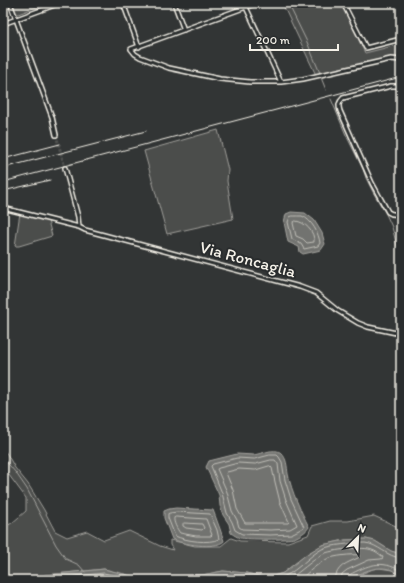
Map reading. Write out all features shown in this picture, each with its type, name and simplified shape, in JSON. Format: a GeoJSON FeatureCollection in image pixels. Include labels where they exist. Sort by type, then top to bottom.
{"type":"FeatureCollection","features":[{"type":"Feature","properties":{"kind":"street"},"geometry":{"type":"LineString","coordinates":[[10,3],[52,117],[56,135]]}},
{"type":"Feature","properties":{"kind":"street"},"geometry":{"type":"LineString","coordinates":[[3,24],[60,3]]}},
{"type":"Feature","properties":{"kind":"street"},"geometry":{"type":"LineString","coordinates":[[123,3],[139,47]]}},
{"type":"Feature","properties":{"kind":"street"},"geometry":{"type":"LineString","coordinates":[[174,3],[184,30]]}},
{"type":"Feature","properties":{"kind":"street"},"geometry":{"type":"LineString","coordinates":[[244,3],[281,82]]}},
{"type":"Feature","properties":{"kind":"street"},"geometry":{"type":"LineString","coordinates":[[257,3],[131,50],[135,54],[169,68],[226,80],[250,82],[281,82],[303,79],[391,59],[401,60]]}},
{"type":"Feature","properties":{"kind":"street"},"geometry":{"type":"LineString","coordinates":[[343,3],[366,48],[401,39]]}},
{"type":"Feature","properties":{"kind":"street"},"geometry":{"type":"LineString","coordinates":[[401,86],[391,86],[343,98],[339,102],[339,107],[372,183],[388,212],[396,215],[401,213]]}},
{"type":"Feature","properties":{"kind":"street"},"geometry":{"type":"LineString","coordinates":[[65,168],[78,217],[79,227]]}},
{"type":"Feature","properties":{"kind":"street","name":"Via Roncaglia"},"geometry":{"type":"LineString","coordinates":[[3,208],[300,287],[319,295],[338,311],[368,327],[401,334]]}},
{"type":"Feature","properties":{"kind":"shaded area"},"geometry":{"type":"Polygon","coordinates":[[[12,3],[47,3],[18,14],[16,13],[12,3]]]}},
{"type":"Feature","properties":{"kind":"shaded area"},"geometry":{"type":"Polygon","coordinates":[[[282,3],[341,3],[365,53],[401,44],[401,58],[394,57],[383,59],[316,75],[282,3]]]}},
{"type":"Feature","properties":{"kind":"shaded area"},"geometry":{"type":"Polygon","coordinates":[[[218,130],[228,170],[227,181],[233,219],[167,234],[144,151],[218,130]]]}},
{"type":"Feature","properties":{"kind":"shaded area"},"geometry":{"type":"Polygon","coordinates":[[[20,213],[48,221],[52,236],[15,246],[20,213]]]}},
{"type":"Feature","properties":{"kind":"shaded area"},"geometry":{"type":"Polygon","coordinates":[[[3,449],[15,468],[28,484],[55,531],[67,537],[87,531],[104,540],[129,531],[160,546],[173,550],[170,545],[170,540],[195,546],[221,546],[231,538],[240,541],[288,542],[308,535],[312,526],[330,521],[348,521],[374,516],[401,529],[401,554],[391,551],[375,541],[366,539],[345,540],[322,545],[307,554],[283,573],[267,578],[246,573],[223,571],[195,575],[186,579],[143,580],[104,569],[46,575],[24,580],[3,580],[3,528],[12,523],[26,511],[26,498],[3,467],[3,449]]]}},
{"type":"Feature","properties":{"kind":"shaded area"},"geometry":{"type":"Polygon","coordinates":[[[379,568],[392,570],[401,575],[401,580],[347,580],[373,569],[379,568]]]}},
{"type":"Feature","properties":{"kind":"water"},"geometry":{"type":"Polygon","coordinates":[[[291,212],[305,213],[314,220],[322,233],[325,244],[321,250],[303,254],[300,252],[299,247],[288,242],[284,222],[286,214],[291,212]]]}},
{"type":"Feature","properties":{"kind":"water"},"geometry":{"type":"Polygon","coordinates":[[[270,451],[279,451],[284,457],[294,494],[309,527],[300,535],[290,539],[237,537],[231,533],[229,524],[223,515],[219,495],[206,467],[209,461],[237,454],[254,455],[270,451]]]}},
{"type":"Feature","properties":{"kind":"water"},"geometry":{"type":"Polygon","coordinates":[[[176,508],[213,510],[224,541],[220,544],[206,546],[183,543],[172,539],[164,518],[164,511],[176,508]]]}},
{"type":"Feature","properties":{"kind":"water"},"geometry":{"type":"Polygon","coordinates":[[[366,539],[375,541],[391,551],[401,554],[401,575],[386,568],[380,568],[369,570],[347,580],[175,580],[186,579],[195,575],[223,571],[246,573],[267,578],[283,573],[307,554],[322,545],[345,540],[366,539]]]}},
{"type":"Feature","properties":{"kind":"water"},"geometry":{"type":"Polygon","coordinates":[[[104,569],[143,580],[24,580],[46,575],[104,569]]]}},
{"type":"Feature","properties":{"kind":"waterway"},"geometry":{"type":"LineString","coordinates":[[288,3],[320,73]]}},
{"type":"Feature","properties":{"kind":"waterway"},"geometry":{"type":"LineString","coordinates":[[321,76],[326,90]]}},
{"type":"Feature","properties":{"kind":"waterway"},"geometry":{"type":"LineString","coordinates":[[331,99],[366,178],[392,227],[397,246],[401,251]]}},
{"type":"Feature","properties":{"kind":"waterway"},"geometry":{"type":"LineString","coordinates":[[3,458],[27,489],[56,545],[66,559],[79,565],[85,572]]}},
{"type":"Feature","properties":{"kind":"tunnel"},"geometry":{"type":"LineString","coordinates":[[56,135],[65,168]]}},
{"type":"Feature","properties":{"kind":"railway"},"geometry":{"type":"LineString","coordinates":[[3,182],[401,77]]}},
{"type":"Feature","properties":{"kind":"railway"},"geometry":{"type":"LineString","coordinates":[[3,168],[146,131]]}},
{"type":"Feature","properties":{"kind":"railway"},"geometry":{"type":"LineString","coordinates":[[3,159],[60,144]]}},
{"type":"Feature","properties":{"kind":"railway"},"geometry":{"type":"LineString","coordinates":[[3,191],[50,180]]}}]}
